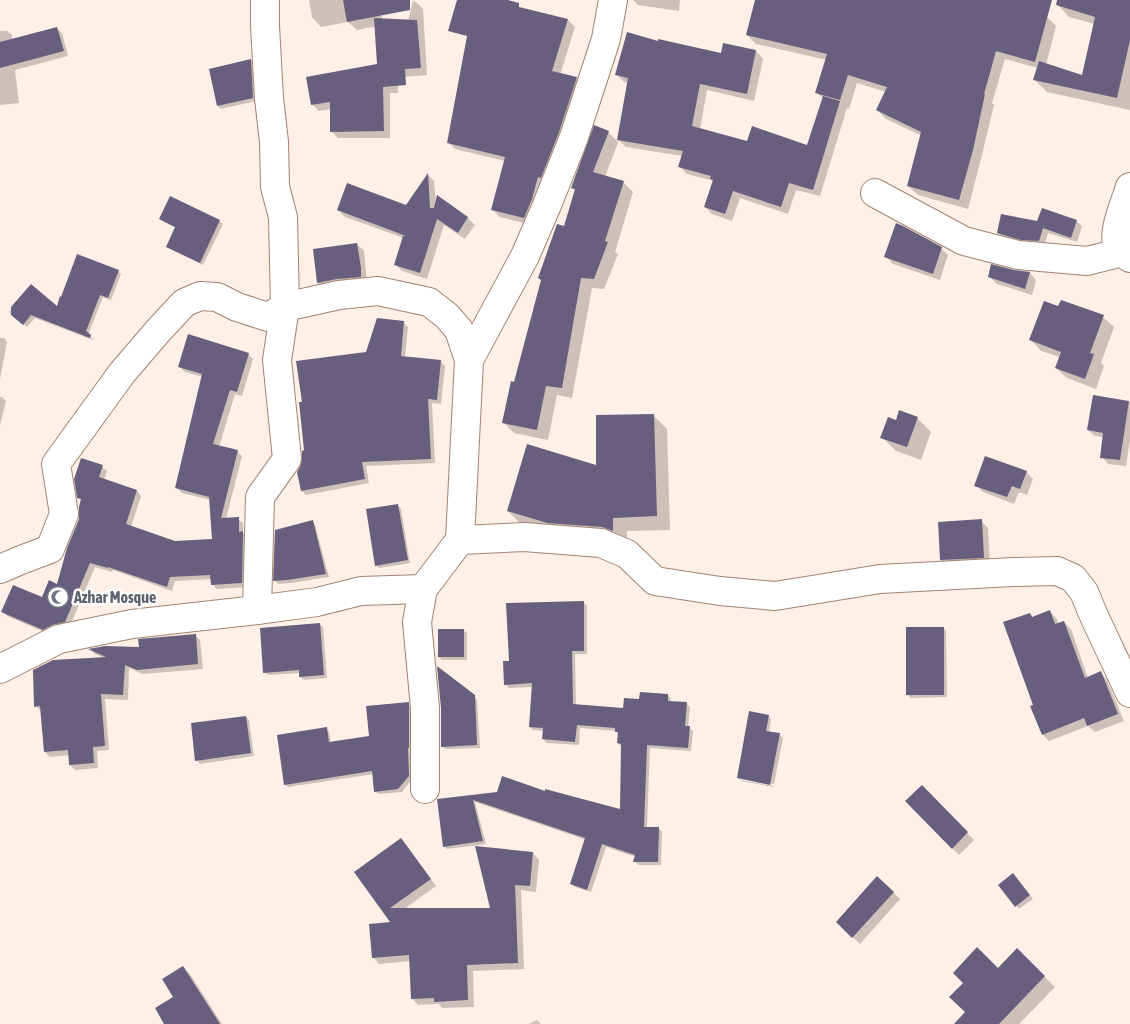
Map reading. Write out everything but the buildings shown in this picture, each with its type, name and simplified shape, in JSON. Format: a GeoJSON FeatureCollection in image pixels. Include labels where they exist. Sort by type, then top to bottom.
{"type":"FeatureCollection","features":[{"type":"Feature","properties":{"kind":"street"},"geometry":{"type":"LineString","coordinates":[[257,610],[260,497],[287,460],[276,360],[285,307],[283,217],[274,187],[274,142],[269,98],[265,0]]}},
{"type":"Feature","properties":{"kind":"street"},"geometry":{"type":"LineString","coordinates":[[470,360],[525,256],[574,137],[606,39],[612,0]]}},
{"type":"Feature","properties":{"kind":"street"},"geometry":{"type":"LineString","coordinates":[[874,193],[964,241],[1018,255],[1087,261],[1127,255],[1117,242],[1117,226],[1130,187]]}},
{"type":"Feature","properties":{"kind":"street"},"geometry":{"type":"LineString","coordinates":[[0,569],[50,550],[64,514],[56,464],[122,373],[184,303],[200,296],[217,297],[238,307],[268,316],[285,307],[339,295],[378,291],[429,302],[447,316],[459,330],[470,360],[460,540],[423,589],[417,622],[425,708],[425,789]]}},
{"type":"Feature","properties":{"kind":"street"},"geometry":{"type":"LineString","coordinates":[[460,540],[524,536],[601,543],[627,554],[655,581],[720,591],[775,596],[880,579],[1056,571],[1073,578],[1084,592],[1130,693]]}},
{"type":"Feature","properties":{"kind":"street"},"geometry":{"type":"LineString","coordinates":[[0,669],[59,639],[132,624],[317,602],[361,591],[423,589]]}},
{"type":"Feature","properties":{"kind":"place","name":"Azhar Mosque"},"geometry":{"type":"Point","coordinates":[58,597]}}]}
